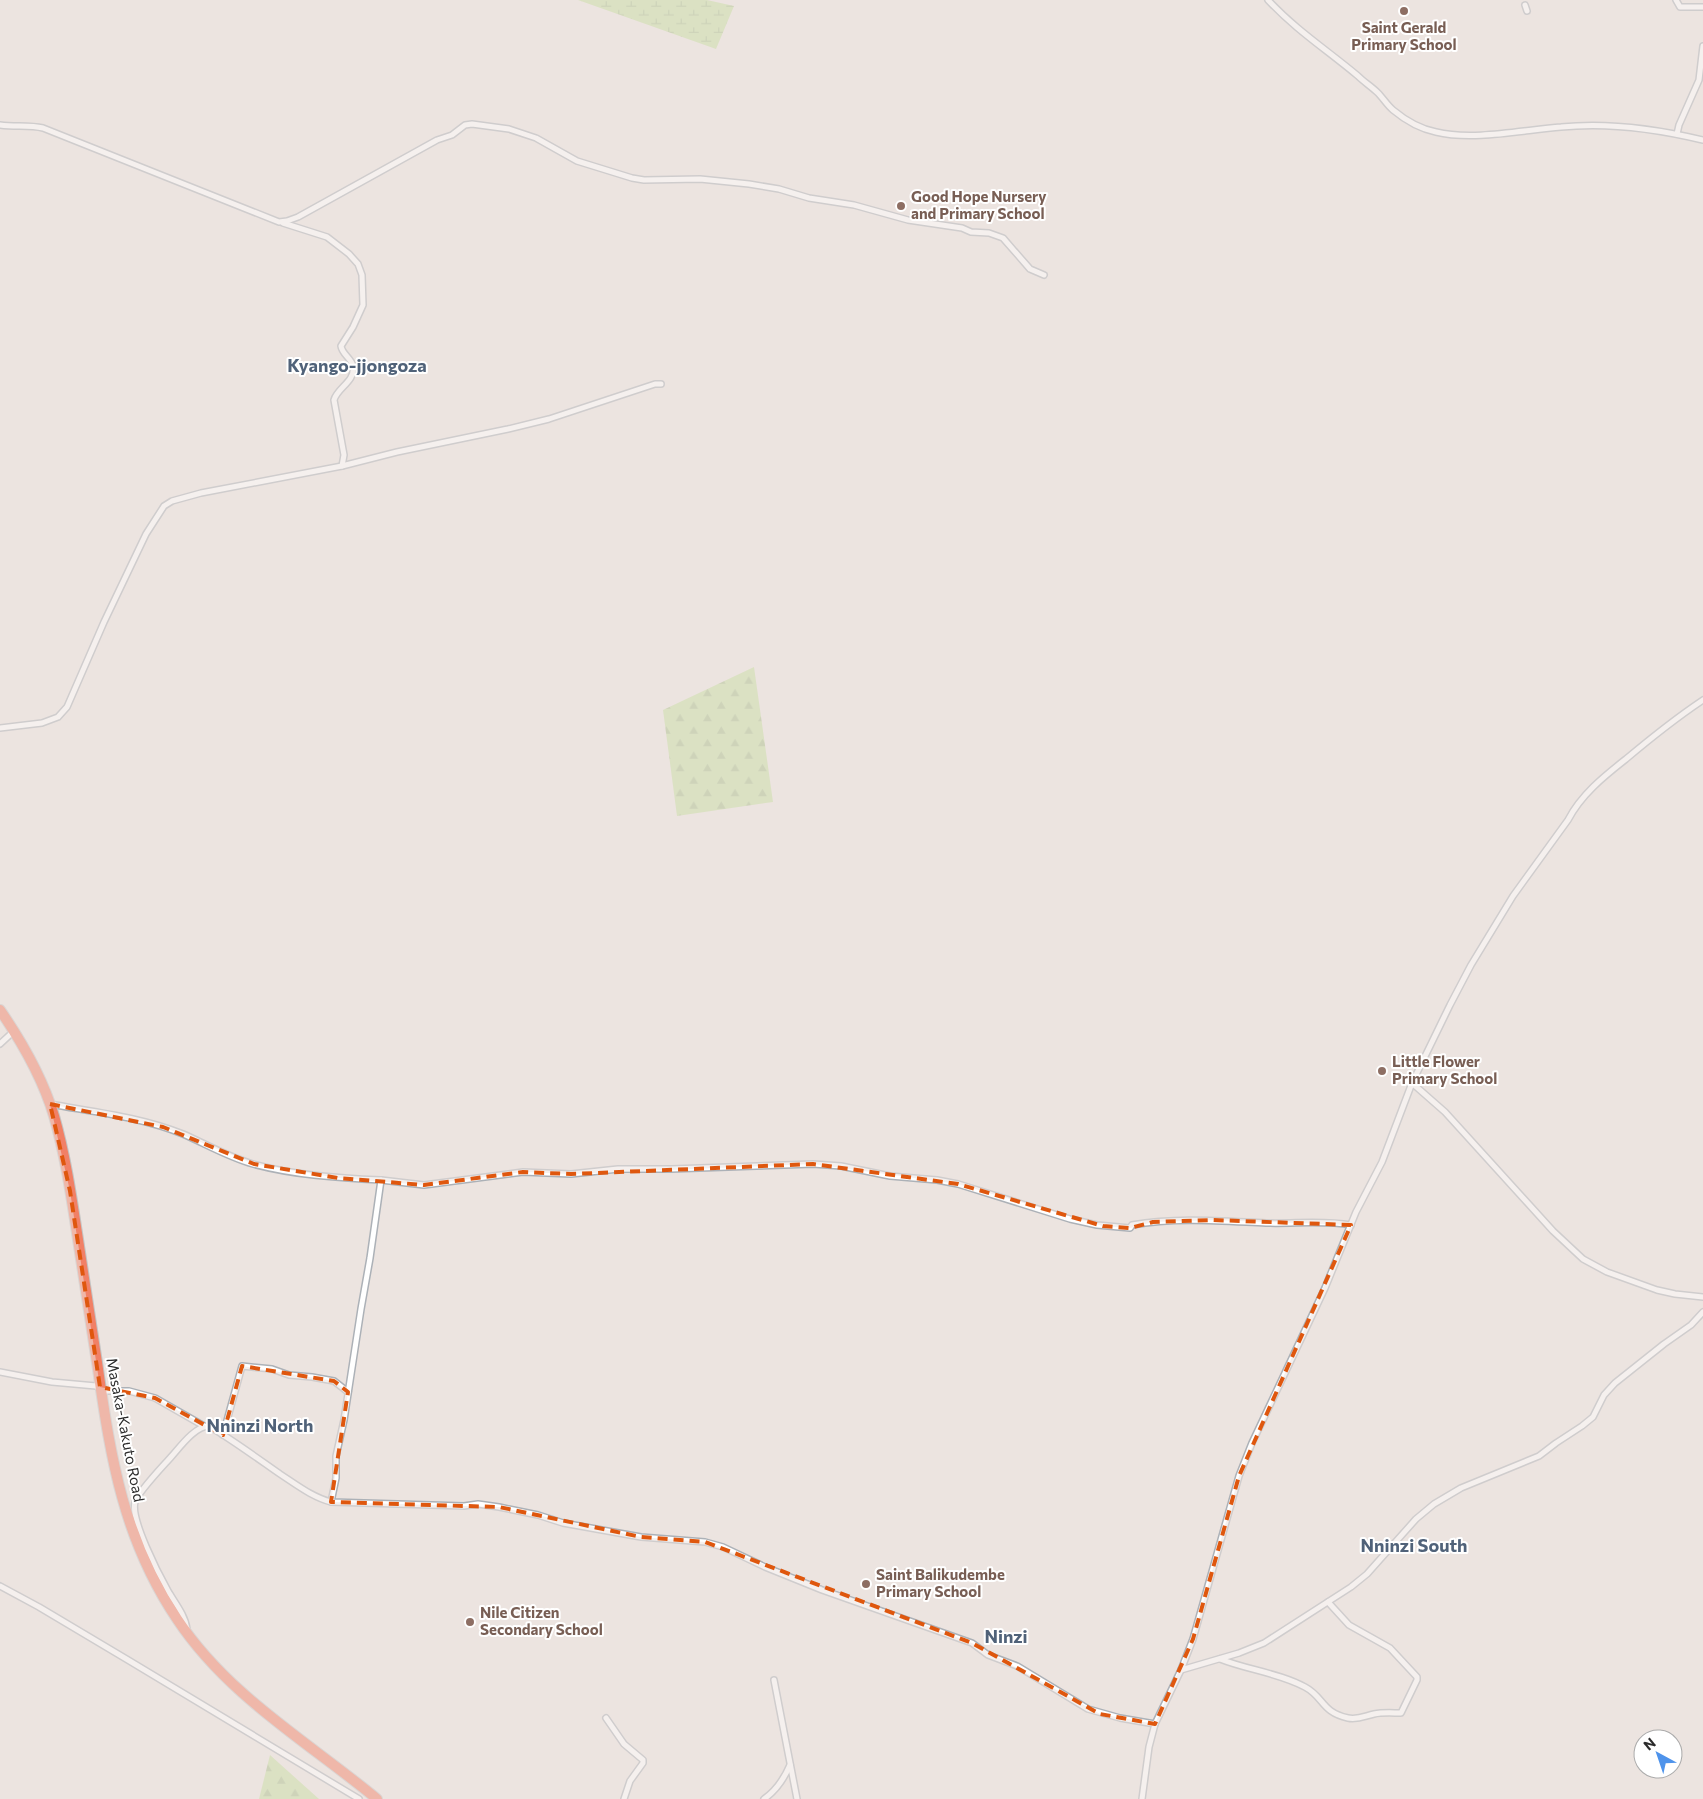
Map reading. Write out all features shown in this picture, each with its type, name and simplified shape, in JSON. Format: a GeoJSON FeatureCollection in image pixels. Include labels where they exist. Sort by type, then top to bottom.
{"type":"FeatureCollection","features":[{"type":"Feature","properties":{"kind":"highway","name":"Masaka-Kakuto Road"},"geometry":{"type":"LineString","coordinates":[[0,1010],[28,1056],[50,1104],[57,1130],[70,1191],[109,1444],[118,1485],[135,1539],[151,1576],[188,1634],[209,1661],[234,1686],[272,1719],[377,1799]]}},
{"type":"Feature","properties":{"kind":"street"},"geometry":{"type":"LineString","coordinates":[[1268,0],[1317,45],[1375,90],[1392,110],[1419,127],[1430,131],[1475,135],[1585,126],[1642,128],[1703,140]]}},
{"type":"Feature","properties":{"kind":"street"},"geometry":{"type":"LineString","coordinates":[[1676,0],[1680,8],[1703,7]]}},
{"type":"Feature","properties":{"kind":"street"},"geometry":{"type":"LineString","coordinates":[[1676,134],[1699,80],[1703,46]]}},
{"type":"Feature","properties":{"kind":"street"},"geometry":{"type":"LineString","coordinates":[[279,222],[298,217],[437,140],[452,135],[465,125],[472,124],[509,129],[536,138],[577,161],[632,178],[749,184],[779,189],[809,198],[854,206],[908,220],[989,234],[1003,238],[1030,269],[1044,275]]}},
{"type":"Feature","properties":{"kind":"street"},"geometry":{"type":"LineString","coordinates":[[0,125],[43,128],[279,222],[327,237],[352,257],[358,264],[362,275],[363,305],[353,327],[341,346],[341,349],[352,364],[352,373],[348,383],[335,396],[334,400],[344,455],[342,466]]}},
{"type":"Feature","properties":{"kind":"street"},"geometry":{"type":"LineString","coordinates":[[0,728],[42,723],[58,717],[67,707],[104,622],[146,534],[164,506],[179,498],[342,466],[549,419],[655,384],[662,384]]}},
{"type":"Feature","properties":{"kind":"street"},"geometry":{"type":"LineString","coordinates":[[1142,1799],[1149,1747],[1155,1724],[1181,1670],[1193,1639],[1239,1476],[1262,1422],[1325,1288],[1350,1225],[1382,1162],[1412,1083],[1471,965],[1513,896],[1568,820],[1574,807],[1588,791],[1659,731],[1703,700]]}},
{"type":"Feature","properties":{"kind":"street"},"geometry":{"type":"LineString","coordinates":[[0,1044],[14,1031]]}},
{"type":"Feature","properties":{"kind":"street"},"geometry":{"type":"LineString","coordinates":[[1412,1083],[1445,1112],[1553,1231],[1583,1259],[1607,1272],[1657,1290],[1703,1297]]}},
{"type":"Feature","properties":{"kind":"street"},"geometry":{"type":"LineString","coordinates":[[50,1104],[100,1112],[162,1127],[254,1164],[338,1178],[424,1185],[523,1172],[571,1174],[618,1169],[813,1164],[841,1166],[890,1176],[937,1180],[958,1184],[1057,1215],[1103,1226],[1130,1228],[1132,1225],[1153,1222],[1206,1220],[1264,1223],[1322,1222],[1350,1225]]}},
{"type":"Feature","properties":{"kind":"street"},"geometry":{"type":"LineString","coordinates":[[331,1502],[336,1478],[336,1456],[344,1420],[381,1180]]}},
{"type":"Feature","properties":{"kind":"street"},"geometry":{"type":"LineString","coordinates":[[1181,1670],[1251,1649],[1264,1643],[1351,1587],[1366,1574],[1416,1519],[1434,1504],[1461,1488],[1539,1456],[1582,1426],[1593,1417],[1604,1396],[1615,1383],[1675,1335],[1691,1325],[1703,1312]]}},
{"type":"Feature","properties":{"kind":"street"},"geometry":{"type":"LineString","coordinates":[[223,1435],[242,1366],[272,1369],[289,1376],[312,1377],[334,1382],[348,1392]]}},
{"type":"Feature","properties":{"kind":"street"},"geometry":{"type":"LineString","coordinates":[[0,1372],[52,1382],[100,1387],[107,1391],[130,1391],[155,1398],[204,1426],[209,1426],[302,1490],[331,1502],[464,1506],[478,1504],[538,1515],[549,1520],[577,1526],[642,1537],[705,1542],[723,1547],[765,1567],[822,1590],[972,1643],[988,1655],[1017,1666],[1075,1702],[1100,1714],[1155,1724]]}},
{"type":"Feature","properties":{"kind":"street"},"geometry":{"type":"LineString","coordinates":[[188,1634],[185,1619],[163,1583],[143,1538],[134,1509],[138,1496],[191,1436],[204,1426]]}},
{"type":"Feature","properties":{"kind":"street"},"geometry":{"type":"LineString","coordinates":[[0,1586],[39,1607],[359,1799]]}},
{"type":"Feature","properties":{"kind":"street"},"geometry":{"type":"LineString","coordinates":[[1220,1659],[1283,1678],[1306,1688],[1318,1698],[1325,1708],[1339,1716],[1355,1718],[1376,1713],[1401,1713],[1418,1680],[1417,1677],[1390,1648],[1349,1624],[1328,1602]]}},
{"type":"Feature","properties":{"kind":"street"},"geometry":{"type":"LineString","coordinates":[[774,1680],[797,1799]]}},
{"type":"Feature","properties":{"kind":"street"},"geometry":{"type":"LineString","coordinates":[[606,1718],[624,1744],[643,1760],[643,1764],[630,1781],[624,1799]]}},
{"type":"Feature","properties":{"kind":"street"},"geometry":{"type":"LineString","coordinates":[[764,1799],[784,1780],[790,1764]]}},
{"type":"Feature","properties":{"kind":"highlighted area"},"geometry":{"type":"Polygon","coordinates":[[[50,1104],[163,1127],[254,1164],[338,1178],[424,1185],[523,1172],[571,1174],[813,1164],[958,1184],[1103,1226],[1130,1228],[1153,1222],[1213,1220],[1351,1225],[1239,1476],[1193,1639],[1155,1724],[1100,1714],[972,1643],[705,1542],[641,1537],[499,1507],[331,1502],[348,1392],[334,1381],[242,1366],[223,1435],[155,1398],[100,1387],[70,1191],[50,1104]]]}},
{"type":"Feature","properties":{"kind":"green space"},"geometry":{"type":"Polygon","coordinates":[[[578,0],[707,0],[734,6],[716,49],[578,0]]]}},
{"type":"Feature","properties":{"kind":"green space"},"geometry":{"type":"Polygon","coordinates":[[[754,667],[773,802],[677,816],[663,710],[754,667]]]}},
{"type":"Feature","properties":{"kind":"green space"},"geometry":{"type":"Polygon","coordinates":[[[270,1755],[319,1799],[259,1799],[270,1755]]]}},
{"type":"Feature","properties":{"kind":"place","name":"Saint Gerald Primary School"},"geometry":{"type":"Point","coordinates":[1404,11]}},
{"type":"Feature","properties":{"kind":"place","name":"Good Hope Nursery and Primary School"},"geometry":{"type":"Point","coordinates":[901,206]}},
{"type":"Feature","properties":{"kind":"place","name":"Little Flower Primary School"},"geometry":{"type":"Point","coordinates":[1382,1071]}},
{"type":"Feature","properties":{"kind":"place","name":"Saint Balikudembe Primary School"},"geometry":{"type":"Point","coordinates":[866,1584]}},
{"type":"Feature","properties":{"kind":"place","name":"Nile Citizen Secondary School"},"geometry":{"type":"Point","coordinates":[470,1622]}},
{"type":"Feature","properties":{"kind":"district","name":"Kyango-jjongoza"},"geometry":{"type":"Point","coordinates":[357,366]}},
{"type":"Feature","properties":{"kind":"district","name":"Nninzi North"},"geometry":{"type":"Point","coordinates":[260,1426]}},
{"type":"Feature","properties":{"kind":"district","name":"Nninzi South"},"geometry":{"type":"Point","coordinates":[1414,1546]}},
{"type":"Feature","properties":{"kind":"district","name":"Ninzi"},"geometry":{"type":"Point","coordinates":[1006,1637]}}]}
